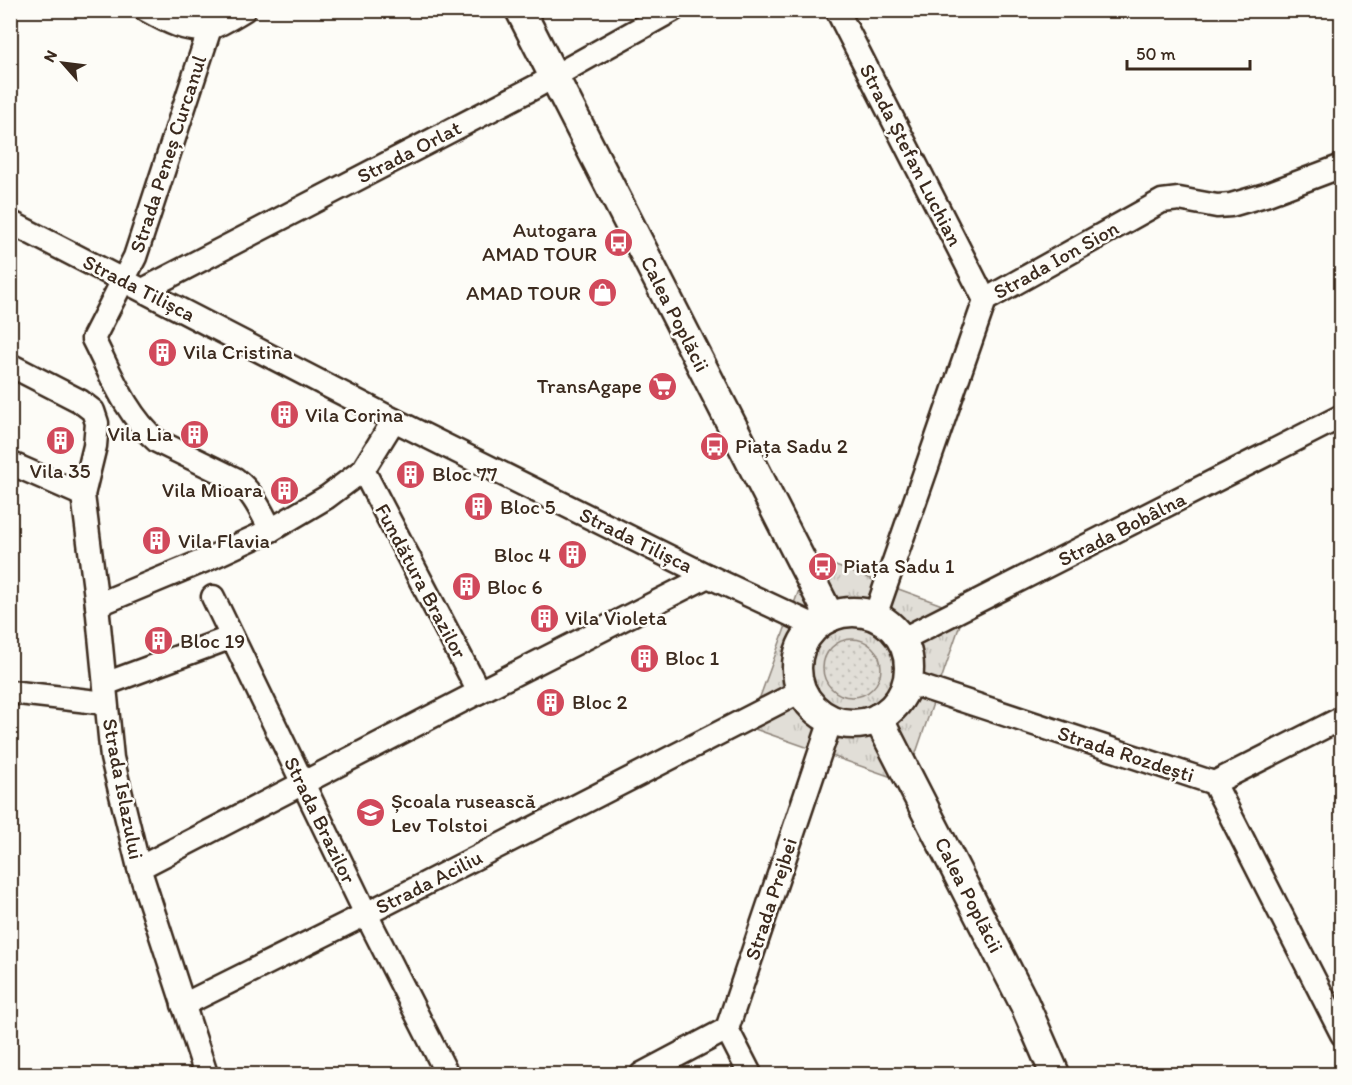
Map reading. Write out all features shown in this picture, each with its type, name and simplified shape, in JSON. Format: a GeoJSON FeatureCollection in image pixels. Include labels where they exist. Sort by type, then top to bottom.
{"type":"FeatureCollection","features":[{"type":"Feature","properties":{"kind":"main road","name":"Calea Poplăcii"},"geometry":{"type":"LineString","coordinates":[[520,10],[823,621]]}},
{"type":"Feature","properties":{"kind":"main road"},"geometry":{"type":"LineString","coordinates":[[853,612],[875,616],[890,626],[901,640],[908,661],[907,682],[899,700],[879,718],[860,724],[831,720],[813,708],[801,691],[796,671],[803,642],[823,621],[853,612]]}},
{"type":"Feature","properties":{"kind":"main road","name":"Calea Poplăcii"},"geometry":{"type":"LineString","coordinates":[[879,718],[1024,1003],[1055,1074]]}},
{"type":"Feature","properties":{"kind":"street"},"geometry":{"type":"LineString","coordinates":[[146,10],[165,21],[192,28],[210,28],[244,10]]}},
{"type":"Feature","properties":{"kind":"street","name":"Strada Orlat"},"geometry":{"type":"LineString","coordinates":[[133,285],[554,77],[673,10]]}},
{"type":"Feature","properties":{"kind":"street","name":"Strada Ștefan Luchian"},"geometry":{"type":"LineString","coordinates":[[837,10],[985,300]]}},
{"type":"Feature","properties":{"kind":"street","name":"Strada Peneș Curcanul"},"geometry":{"type":"LineString","coordinates":[[210,28],[135,257],[133,285],[93,339],[138,422],[157,441],[235,479],[246,487],[254,497],[271,530]]}},
{"type":"Feature","properties":{"kind":"street","name":"Strada Ion Sion"},"geometry":{"type":"LineString","coordinates":[[875,616],[985,300],[1162,201],[1179,199],[1217,206],[1231,205],[1265,195],[1341,166]]}},
{"type":"Feature","properties":{"kind":"street","name":"Strada Tilișca"},"geometry":{"type":"LineString","coordinates":[[10,222],[394,420],[708,576],[823,621]]}},
{"type":"Feature","properties":{"kind":"street","name":"Strada Islazului"},"geometry":{"type":"LineString","coordinates":[[10,365],[80,401],[93,411],[97,423],[95,446],[83,495],[97,605],[112,758],[139,868],[206,1074]]}},
{"type":"Feature","properties":{"kind":"street","name":"Strada Bobâlna"},"geometry":{"type":"LineString","coordinates":[[901,640],[1341,417]]}},
{"type":"Feature","properties":{"kind":"street"},"geometry":{"type":"LineString","coordinates":[[97,605],[271,530],[327,497],[363,470],[394,420]]}},
{"type":"Feature","properties":{"kind":"street"},"geometry":{"type":"LineString","coordinates":[[10,463],[83,495]]}},
{"type":"Feature","properties":{"kind":"street","name":"Fundătura Brazilor"},"geometry":{"type":"LineString","coordinates":[[363,470],[479,692]]}},
{"type":"Feature","properties":{"kind":"street"},"geometry":{"type":"LineString","coordinates":[[139,868],[708,576]]}},
{"type":"Feature","properties":{"kind":"street","name":"Strada Brazilor"},"geometry":{"type":"LineString","coordinates":[[213,597],[302,784],[447,1074]]}},
{"type":"Feature","properties":{"kind":"street"},"geometry":{"type":"LineString","coordinates":[[10,692],[105,693],[232,637]]}},
{"type":"Feature","properties":{"kind":"street","name":"Strada Rozdești"},"geometry":{"type":"LineString","coordinates":[[907,682],[1214,783],[1341,1034]]}},
{"type":"Feature","properties":{"kind":"street","name":"Strada Aciliu"},"geometry":{"type":"LineString","coordinates":[[183,1005],[801,691]]}},
{"type":"Feature","properties":{"kind":"street"},"geometry":{"type":"LineString","coordinates":[[1214,783],[1341,718]]}},
{"type":"Feature","properties":{"kind":"street","name":"Strada Prejbei"},"geometry":{"type":"LineString","coordinates":[[727,1029],[831,720]]}},
{"type":"Feature","properties":{"kind":"street"},"geometry":{"type":"LineString","coordinates":[[642,1074],[727,1029],[750,1074]]}},
{"type":"Feature","properties":{"kind":"green space"},"geometry":{"type":"Polygon","coordinates":[[[811,557],[964,613],[906,782],[749,727],[811,557]]]}},
{"type":"Feature","properties":{"kind":"green space"},"geometry":{"type":"Polygon","coordinates":[[[852,639],[863,641],[876,652],[881,668],[879,679],[868,692],[852,697],[841,695],[828,684],[823,668],[825,657],[836,644],[852,639]]]}},
{"type":"Feature","properties":{"kind":"place","name":"Autogara AMAD TOUR"},"geometry":{"type":"Point","coordinates":[618,242]}},
{"type":"Feature","properties":{"kind":"place","name":"AMAD TOUR"},"geometry":{"type":"Point","coordinates":[602,293]}},
{"type":"Feature","properties":{"kind":"place","name":"Vila Cristina"},"geometry":{"type":"Point","coordinates":[162,352]}},
{"type":"Feature","properties":{"kind":"place","name":"TransAgape"},"geometry":{"type":"Point","coordinates":[663,386]}},
{"type":"Feature","properties":{"kind":"place","name":"Vila Corina"},"geometry":{"type":"Point","coordinates":[284,415]}},
{"type":"Feature","properties":{"kind":"place","name":"Vila Lia"},"geometry":{"type":"Point","coordinates":[194,434]}},
{"type":"Feature","properties":{"kind":"place","name":"Vila 35"},"geometry":{"type":"Point","coordinates":[60,440]}},
{"type":"Feature","properties":{"kind":"place","name":"Piața Sadu 2"},"geometry":{"type":"Point","coordinates":[714,446]}},
{"type":"Feature","properties":{"kind":"place","name":"Bloc 77"},"geometry":{"type":"Point","coordinates":[411,474]}},
{"type":"Feature","properties":{"kind":"place","name":"Vila Mioara"},"geometry":{"type":"Point","coordinates":[284,490]}},
{"type":"Feature","properties":{"kind":"place","name":"Bloc 5"},"geometry":{"type":"Point","coordinates":[479,507]}},
{"type":"Feature","properties":{"kind":"place","name":"Vila Flavia"},"geometry":{"type":"Point","coordinates":[157,541]}},
{"type":"Feature","properties":{"kind":"place","name":"Bloc 4"},"geometry":{"type":"Point","coordinates":[572,555]}},
{"type":"Feature","properties":{"kind":"place","name":"Piața Sadu 1"},"geometry":{"type":"Point","coordinates":[822,566]}},
{"type":"Feature","properties":{"kind":"place","name":"Bloc 6"},"geometry":{"type":"Point","coordinates":[466,587]}},
{"type":"Feature","properties":{"kind":"place","name":"Vila Violeta"},"geometry":{"type":"Point","coordinates":[544,618]}},
{"type":"Feature","properties":{"kind":"place","name":"Bloc 19"},"geometry":{"type":"Point","coordinates":[159,641]}},
{"type":"Feature","properties":{"kind":"place","name":"Bloc 1"},"geometry":{"type":"Point","coordinates":[644,658]}},
{"type":"Feature","properties":{"kind":"place","name":"Bloc 2"},"geometry":{"type":"Point","coordinates":[551,702]}},
{"type":"Feature","properties":{"kind":"place","name":"Școala rusească Lev Tolstoi"},"geometry":{"type":"Point","coordinates":[370,813]}}]}
